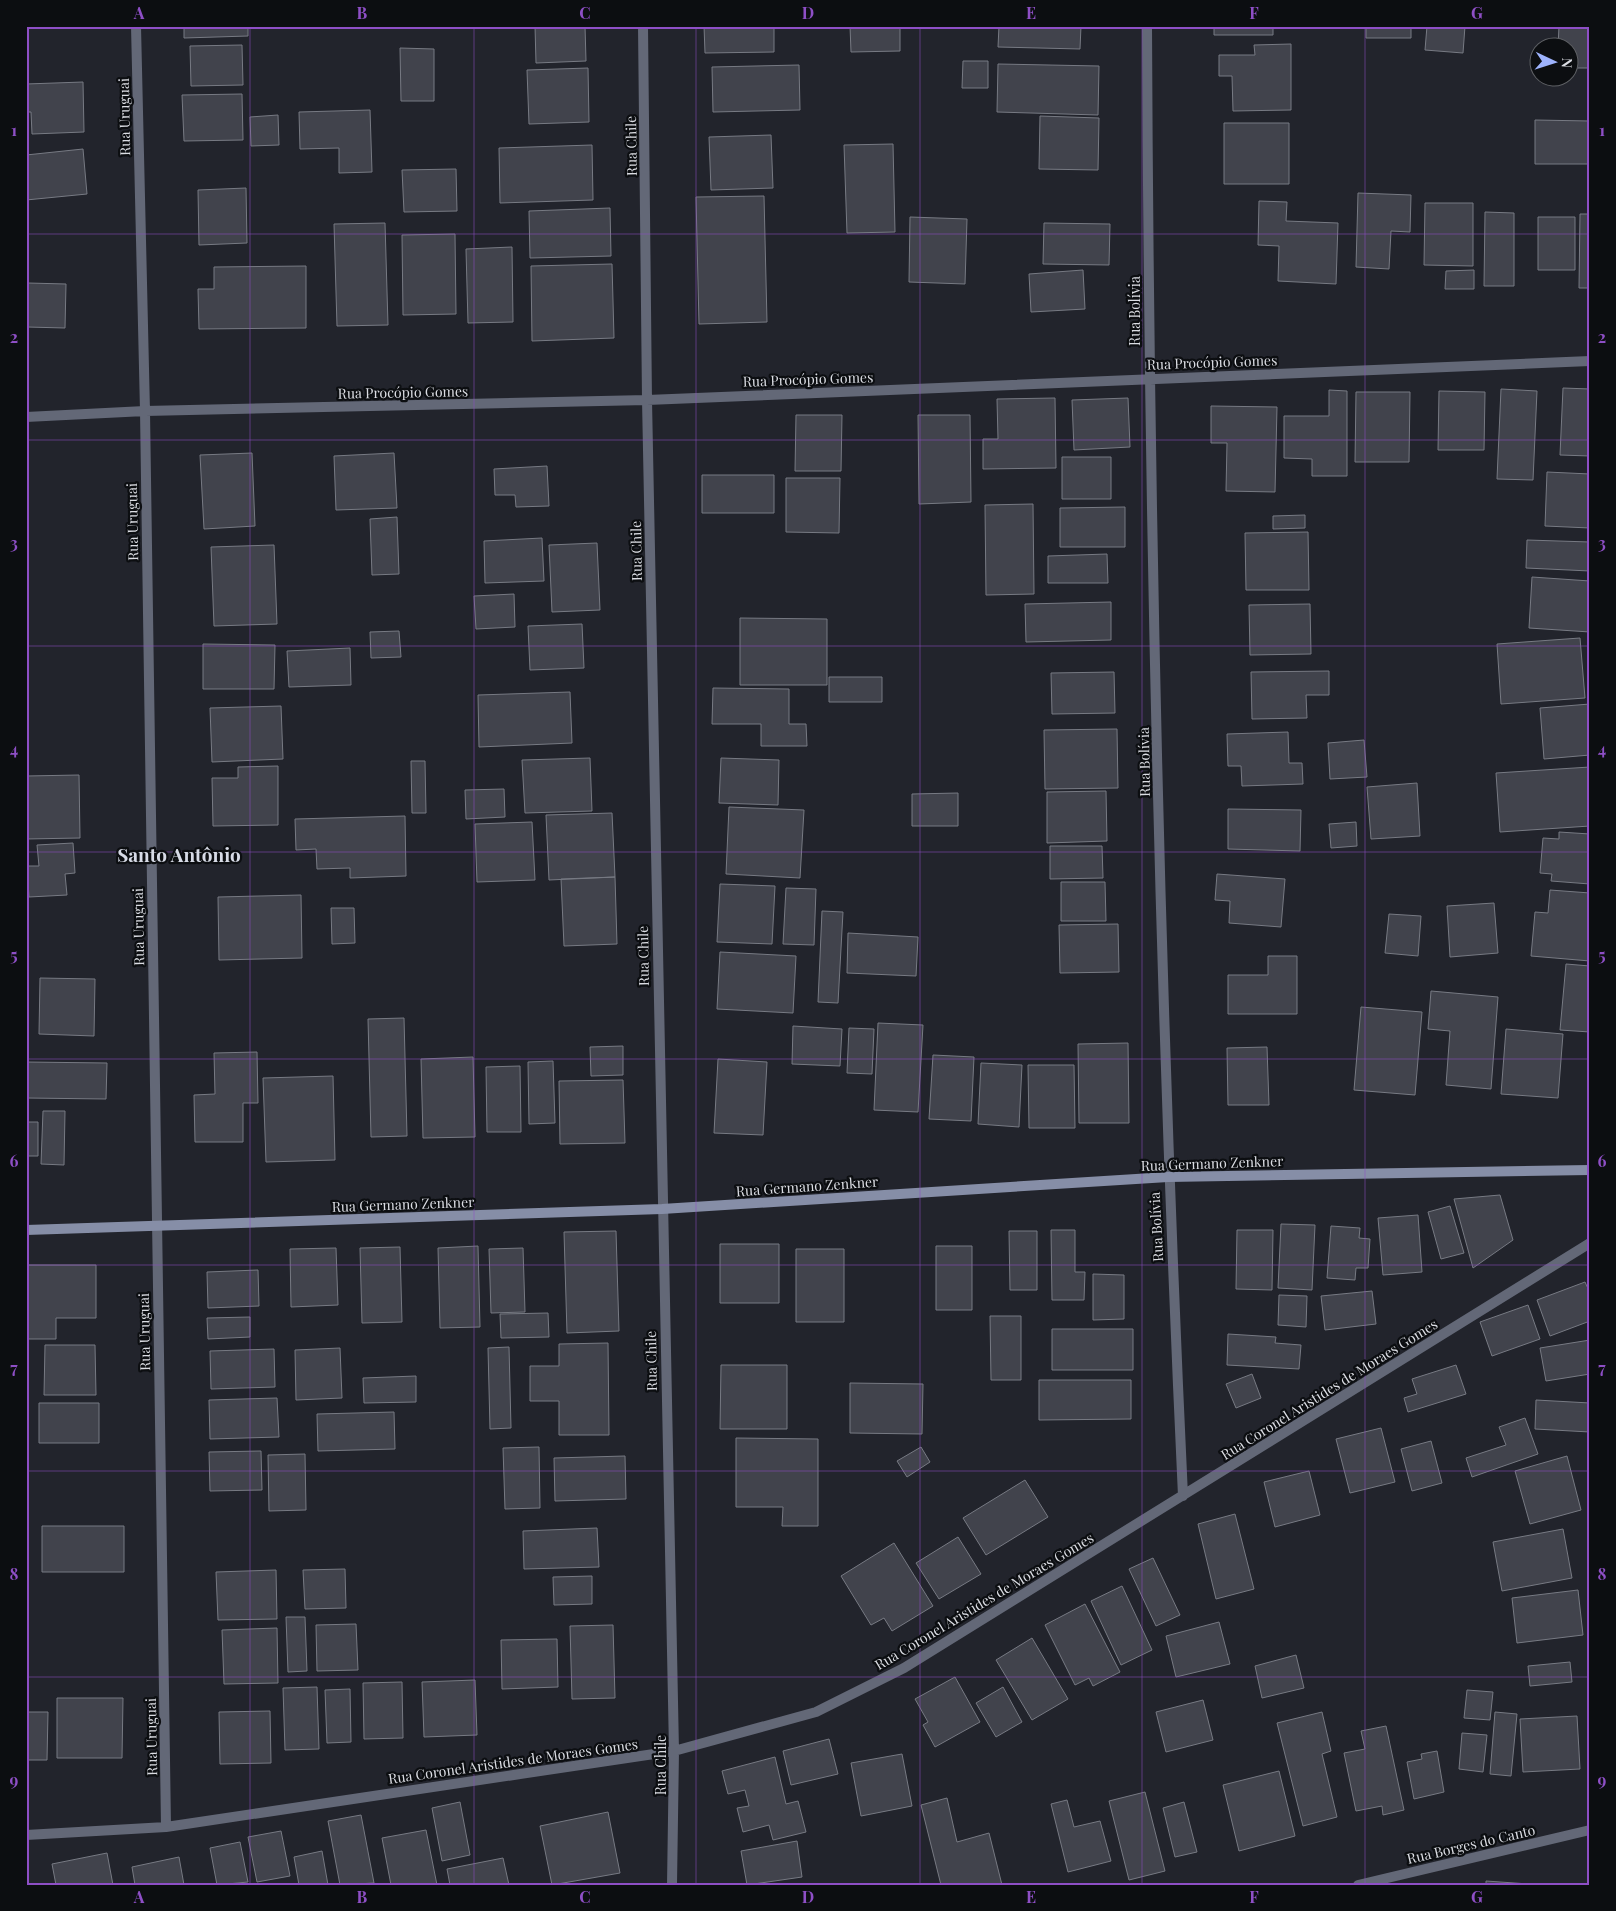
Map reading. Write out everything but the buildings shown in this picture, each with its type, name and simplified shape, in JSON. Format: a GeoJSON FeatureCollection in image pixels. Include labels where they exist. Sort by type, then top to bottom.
{"type":"FeatureCollection","features":[{"type":"Feature","properties":{"kind":"street","name":"Rua Uruguai"},"geometry":{"type":"LineString","coordinates":[[136,26],[145,411],[166,1827]]}},
{"type":"Feature","properties":{"kind":"street","name":"Rua Chile"},"geometry":{"type":"LineString","coordinates":[[643,26],[647,400],[674,1751],[672,1885]]}},
{"type":"Feature","properties":{"kind":"street","name":"Rua Bolívia"},"geometry":{"type":"LineString","coordinates":[[1147,26],[1148,378],[1168,1177],[1182,1496]]}},
{"type":"Feature","properties":{"kind":"street","name":"Rua Procópio Gomes"},"geometry":{"type":"LineString","coordinates":[[26,417],[145,411],[647,400],[1590,361]]}},
{"type":"Feature","properties":{"kind":"street","name":"Rua Germano Zenkner"},"geometry":{"type":"LineString","coordinates":[[26,1230],[662,1209],[1168,1177],[1590,1170]]}},
{"type":"Feature","properties":{"kind":"street","name":"Rua Coronel Aristides de Moraes Gomes"},"geometry":{"type":"LineString","coordinates":[[26,1835],[166,1827],[674,1751],[816,1712],[904,1668],[1590,1243]]}},
{"type":"Feature","properties":{"kind":"street","name":"Rua Borges do Canto"},"geometry":{"type":"LineString","coordinates":[[1358,1885],[1590,1830]]}},
{"type":"Feature","properties":{"kind":"district","name":"Santo Antônio"},"geometry":{"type":"Point","coordinates":[179,854]}}]}
